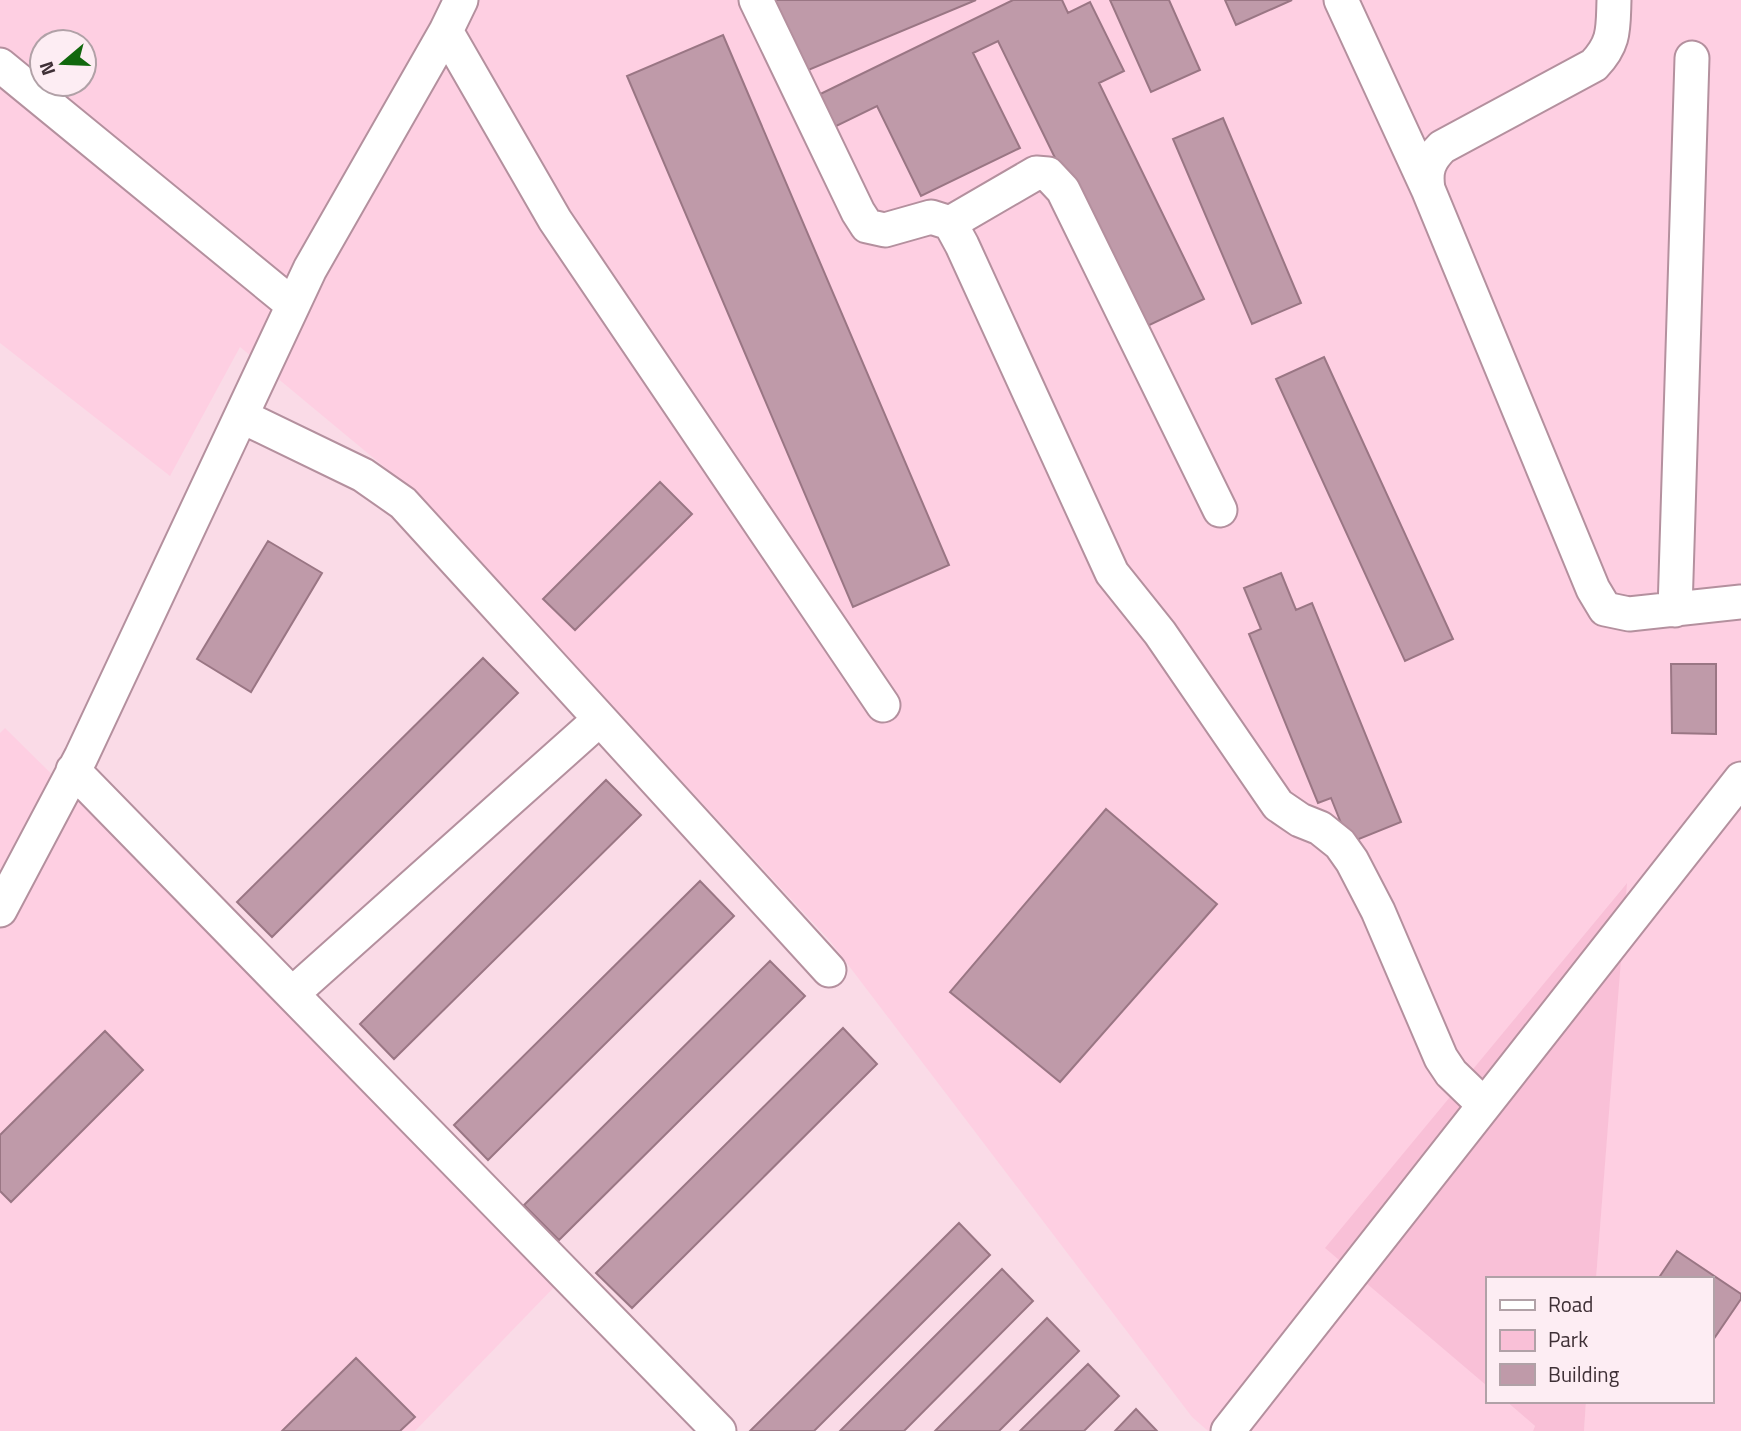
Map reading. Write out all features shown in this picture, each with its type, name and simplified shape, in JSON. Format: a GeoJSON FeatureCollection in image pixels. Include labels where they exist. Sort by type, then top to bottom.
{"type":"FeatureCollection","features":[{"type":"Feature","properties":{"kind":"street"},"geometry":{"type":"LineString","coordinates":[[0,910],[81,757],[310,269],[461,0]]}},
{"type":"Feature","properties":{"kind":"street"},"geometry":{"type":"LineString","coordinates":[[755,0],[867,226],[885,230],[931,217],[950,223],[1112,573],[1160,633],[1278,806],[1300,820],[1320,828],[1340,844],[1378,911],[1441,1058],[1451,1073],[1484,1105]]}},
{"type":"Feature","properties":{"kind":"street"},"geometry":{"type":"LineString","coordinates":[[1342,0],[1428,189],[1593,589],[1605,609],[1629,614],[1741,602]]}},
{"type":"Feature","properties":{"kind":"street"},"geometry":{"type":"LineString","coordinates":[[1428,189],[1428,165],[1442,147],[1594,65],[1606,52],[1613,37],[1614,0]]}},
{"type":"Feature","properties":{"kind":"street"},"geometry":{"type":"LineString","coordinates":[[446,31],[555,220],[883,705]]}},
{"type":"Feature","properties":{"kind":"street"},"geometry":{"type":"LineString","coordinates":[[1675,610],[1692,58]]}},
{"type":"Feature","properties":{"kind":"street"},"geometry":{"type":"LineString","coordinates":[[0,65],[293,305]]}},
{"type":"Feature","properties":{"kind":"street"},"geometry":{"type":"LineString","coordinates":[[950,223],[1036,173],[1048,174],[1063,190],[1220,510]]}},
{"type":"Feature","properties":{"kind":"street"},"geometry":{"type":"LineString","coordinates":[[241,416],[362,474],[403,503],[829,970]]}},
{"type":"Feature","properties":{"kind":"street"},"geometry":{"type":"LineString","coordinates":[[292,994],[600,719]]}},
{"type":"Feature","properties":{"kind":"street"},"geometry":{"type":"LineString","coordinates":[[73,769],[719,1431]]}},
{"type":"Feature","properties":{"kind":"street"},"geometry":{"type":"LineString","coordinates":[[1228,1431],[1741,779]]}},
{"type":"Feature","properties":{"kind":"shaded area"},"geometry":{"type":"Polygon","coordinates":[[[0,0],[1741,0],[1741,1431],[1584,1431],[1586,1403],[1713,1403],[1713,1277],[1596,1277],[1626,884],[1326,1248],[1486,1385],[1486,1403],[1508,1403],[1535,1426],[1533,1431],[1208,1431],[1192,1417],[830,941],[412,490],[240,347],[170,476],[0,343],[0,0]]]}},
{"type":"Feature","properties":{"kind":"shaded area"},"geometry":{"type":"Polygon","coordinates":[[[5,728],[562,1279],[415,1431],[0,1431],[0,733],[5,728]]]}},
{"type":"Feature","properties":{"kind":"green space"},"geometry":{"type":"Polygon","coordinates":[[[1627,883],[1596,1277],[1486,1277],[1486,1385],[1325,1248],[1627,883]]]}},
{"type":"Feature","properties":{"kind":"green space"},"geometry":{"type":"Polygon","coordinates":[[[1508,1403],[1586,1403],[1584,1431],[1533,1431],[1535,1426],[1508,1403]]]}},
{"type":"Feature","properties":{"kind":"building"},"geometry":{"type":"Polygon","coordinates":[[[762,0],[976,0],[794,76],[762,0]]]}},
{"type":"Feature","properties":{"kind":"building"},"geometry":{"type":"Polygon","coordinates":[[[1013,0],[1062,0],[1068,13],[1090,2],[1124,71],[1099,83],[1204,299],[1139,330],[998,41],[973,53],[1020,148],[921,196],[877,106],[824,132],[808,100],[1013,0]]]}},
{"type":"Feature","properties":{"kind":"building"},"geometry":{"type":"Polygon","coordinates":[[[1110,0],[1169,0],[1200,70],[1151,92],[1110,0]]]}},
{"type":"Feature","properties":{"kind":"building"},"geometry":{"type":"Polygon","coordinates":[[[1225,0],[1292,0],[1236,25],[1225,0]]]}},
{"type":"Feature","properties":{"kind":"building"},"geometry":{"type":"Polygon","coordinates":[[[723,35],[949,565],[853,607],[627,76],[723,35]]]}},
{"type":"Feature","properties":{"kind":"building"},"geometry":{"type":"Polygon","coordinates":[[[1223,118],[1301,303],[1252,324],[1173,139],[1223,118]]]}},
{"type":"Feature","properties":{"kind":"building"},"geometry":{"type":"Polygon","coordinates":[[[1324,357],[1453,639],[1405,661],[1276,379],[1324,357]]]}},
{"type":"Feature","properties":{"kind":"building"},"geometry":{"type":"Polygon","coordinates":[[[660,482],[692,514],[575,630],[543,599],[660,482]]]}},
{"type":"Feature","properties":{"kind":"building"},"geometry":{"type":"Polygon","coordinates":[[[268,541],[322,573],[251,692],[197,659],[268,541]]]}},
{"type":"Feature","properties":{"kind":"building"},"geometry":{"type":"Polygon","coordinates":[[[1281,573],[1296,610],[1312,603],[1401,822],[1349,843],[1331,798],[1318,803],[1249,634],[1261,629],[1244,588],[1281,573]]]}},
{"type":"Feature","properties":{"kind":"building"},"geometry":{"type":"Polygon","coordinates":[[[483,658],[518,693],[272,937],[237,902],[483,658]]]}},
{"type":"Feature","properties":{"kind":"building"},"geometry":{"type":"Polygon","coordinates":[[[1671,664],[1716,664],[1716,734],[1672,733],[1671,664]]]}},
{"type":"Feature","properties":{"kind":"building"},"geometry":{"type":"Polygon","coordinates":[[[606,780],[641,815],[394,1059],[360,1024],[606,780]]]}},
{"type":"Feature","properties":{"kind":"building"},"geometry":{"type":"Polygon","coordinates":[[[1106,809],[1217,904],[1060,1082],[950,992],[1106,809]]]}},
{"type":"Feature","properties":{"kind":"building"},"geometry":{"type":"Polygon","coordinates":[[[700,881],[734,916],[488,1160],[454,1125],[700,881]]]}},
{"type":"Feature","properties":{"kind":"building"},"geometry":{"type":"Polygon","coordinates":[[[770,961],[805,996],[559,1240],[524,1205],[770,961]]]}},
{"type":"Feature","properties":{"kind":"building"},"geometry":{"type":"Polygon","coordinates":[[[843,1028],[877,1064],[632,1308],[596,1273],[843,1028]]]}},
{"type":"Feature","properties":{"kind":"building"},"geometry":{"type":"Polygon","coordinates":[[[105,1031],[143,1070],[11,1202],[0,1191],[0,1135],[105,1031]]]}},
{"type":"Feature","properties":{"kind":"building"},"geometry":{"type":"Polygon","coordinates":[[[959,1223],[990,1255],[814,1431],[750,1431],[959,1223]]]}},
{"type":"Feature","properties":{"kind":"building"},"geometry":{"type":"Polygon","coordinates":[[[1677,1251],[1741,1294],[1741,1299],[1713,1340],[1713,1277],[1659,1277],[1677,1251]]]}},
{"type":"Feature","properties":{"kind":"building"},"geometry":{"type":"Polygon","coordinates":[[[1002,1269],[1033,1301],[904,1431],[840,1431],[1002,1269]]]}},
{"type":"Feature","properties":{"kind":"building"},"geometry":{"type":"Polygon","coordinates":[[[1047,1318],[1079,1351],[999,1431],[935,1431],[1047,1318]]]}},
{"type":"Feature","properties":{"kind":"building"},"geometry":{"type":"Polygon","coordinates":[[[356,1358],[415,1417],[400,1431],[282,1431],[356,1358]]]}},
{"type":"Feature","properties":{"kind":"building"},"geometry":{"type":"Polygon","coordinates":[[[1088,1364],[1119,1396],[1084,1431],[1020,1431],[1088,1364]]]}},
{"type":"Feature","properties":{"kind":"building"},"geometry":{"type":"Polygon","coordinates":[[[1136,1409],[1157,1431],[1115,1431],[1136,1409]]]}}]}
